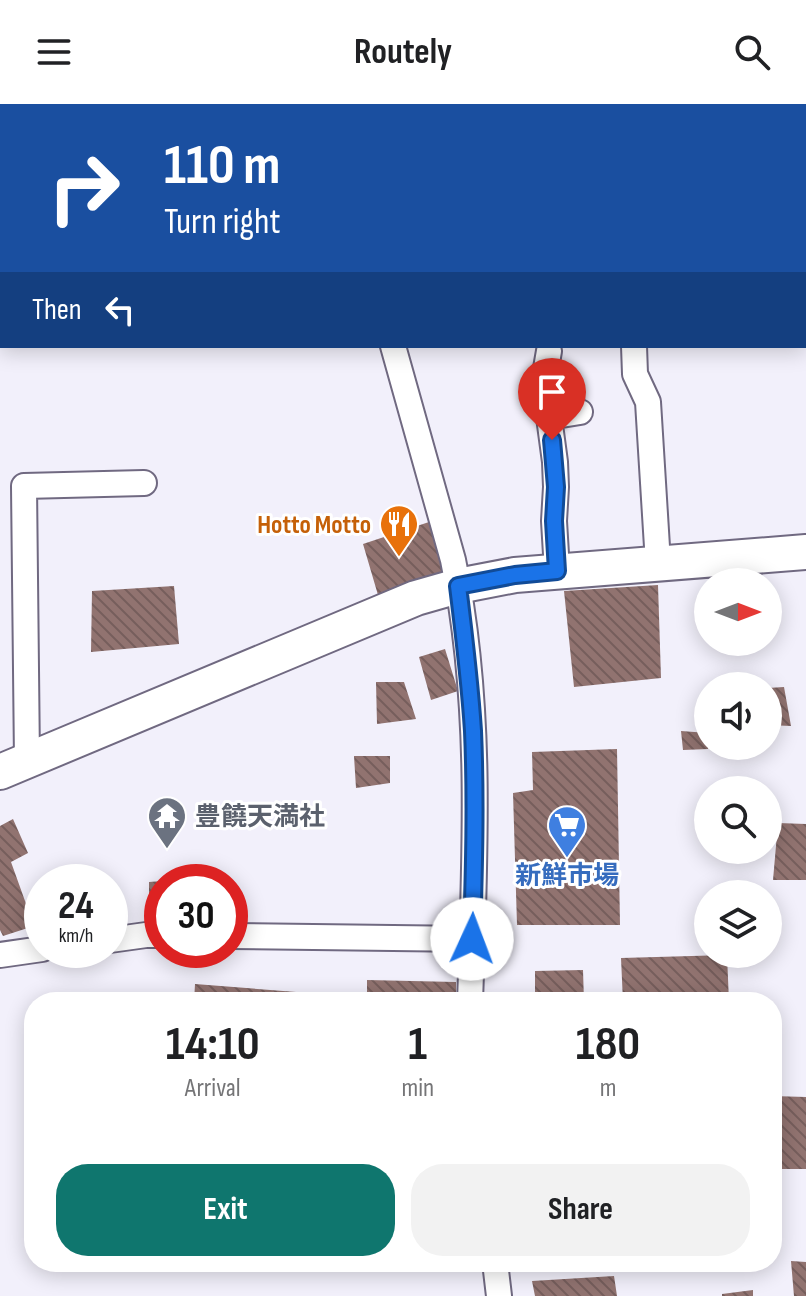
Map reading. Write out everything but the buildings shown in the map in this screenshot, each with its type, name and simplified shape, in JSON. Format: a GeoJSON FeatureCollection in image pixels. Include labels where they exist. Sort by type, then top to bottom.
{"type":"FeatureCollection","features":[{"type":"Feature","properties":{"kind":"street"},"geometry":{"type":"LineString","coordinates":[[394,348],[453,560],[469,677],[476,823],[470,992]]}},
{"type":"Feature","properties":{"kind":"street"},"geometry":{"type":"LineString","coordinates":[[634,348],[635,374],[648,402],[658,563]]}},
{"type":"Feature","properties":{"kind":"street"},"geometry":{"type":"LineString","coordinates":[[549,351],[544,380],[555,462],[557,571]]}},
{"type":"Feature","properties":{"kind":"street"},"geometry":{"type":"LineString","coordinates":[[549,417],[580,412]]}},
{"type":"Feature","properties":{"kind":"street"},"geometry":{"type":"LineString","coordinates":[[144,483],[24,486],[14,766],[416,598],[458,586],[515,575],[806,552]]}},
{"type":"Feature","properties":{"kind":"street"},"geometry":{"type":"LineString","coordinates":[[248,936],[472,939]]}},
{"type":"Feature","properties":{"kind":"street"},"geometry":{"type":"LineString","coordinates":[[0,955],[24,952]]}},
{"type":"Feature","properties":{"kind":"street"},"geometry":{"type":"LineString","coordinates":[[496,1272],[499,1296]]}},
{"type":"Feature","properties":{"kind":"place","name":"Hotto Motto"},"geometry":{"type":"Point","coordinates":[399,558]}},
{"type":"Feature","properties":{"kind":"place","name":"豊饒天満社"},"geometry":{"type":"Point","coordinates":[167,850]}},
{"type":"Feature","properties":{"kind":"place","name":"新鮮市場"},"geometry":{"type":"Point","coordinates":[567,859]}},
{"type":"Feature","properties":{"kind":"route"},"geometry":{"type":"LineString","coordinates":[[472,939],[476,823],[473,730],[458,586],[557,571],[552,440]]}}]}
